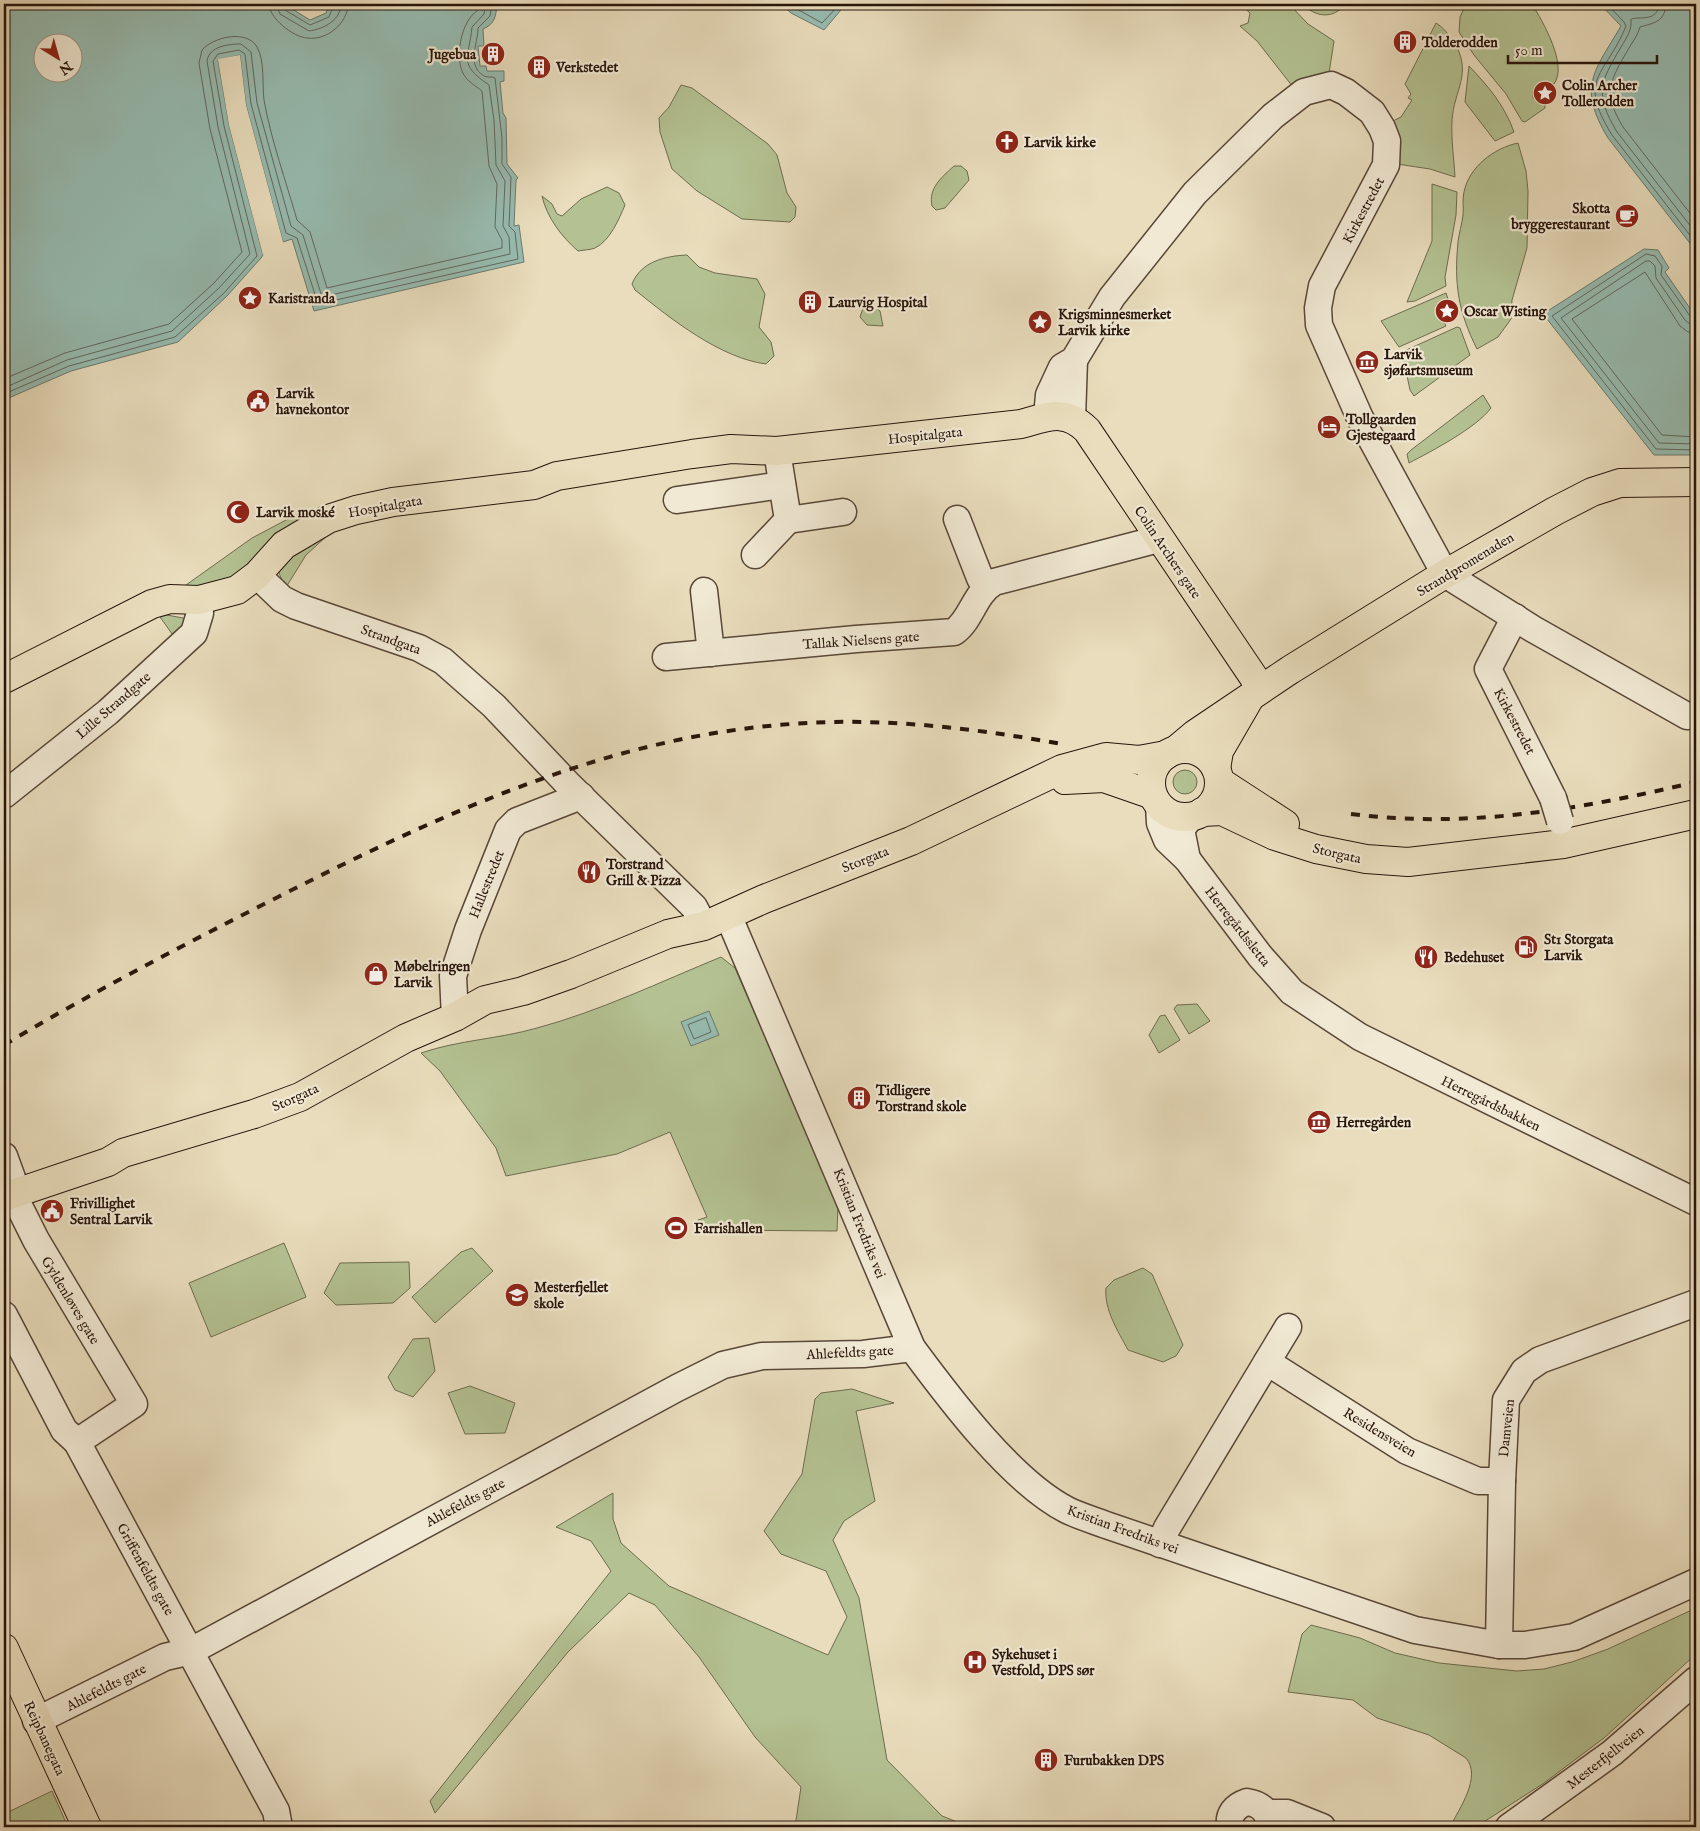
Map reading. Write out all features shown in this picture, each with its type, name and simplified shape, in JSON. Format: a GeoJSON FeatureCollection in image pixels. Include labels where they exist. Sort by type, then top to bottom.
{"type":"FeatureCollection","features":[{"type":"Feature","properties":{"kind":"main road","name":"Hospitalgata"},"geometry":{"type":"LineString","coordinates":[[257,575],[284,545],[338,515],[393,502],[534,485],[559,488],[616,481],[735,464],[777,451],[1021,424],[1060,417]]}},
{"type":"Feature","properties":{"kind":"main road","name":"Colin Archers gate"},"geometry":{"type":"LineString","coordinates":[[1060,417],[1087,430],[1256,692]]}},
{"type":"Feature","properties":{"kind":"main road","name":"Strandpromenaden"},"geometry":{"type":"LineString","coordinates":[[1171,752],[1256,692],[1445,574],[1592,492],[1620,483],[1696,482]]}},
{"type":"Feature","properties":{"kind":"main road"},"geometry":{"type":"LineString","coordinates":[[4,678],[152,604],[170,599],[199,600],[237,590],[257,575]]}},
{"type":"Feature","properties":{"kind":"main road","name":"Strandpromenaden"},"geometry":{"type":"LineString","coordinates":[[1218,775],[1219,751],[1256,692]]}},
{"type":"Feature","properties":{"kind":"main road"},"geometry":{"type":"LineString","coordinates":[[1188,749],[1199,752],[1209,759],[1218,775],[1217,793],[1212,804],[1196,814],[1178,816],[1168,812],[1156,800],[1151,784],[1153,773],[1158,763],[1171,752],[1188,749]]}},
{"type":"Feature","properties":{"kind":"main road","name":"Storgata"},"geometry":{"type":"LineString","coordinates":[[6,1185],[108,1162],[123,1153],[254,1114],[300,1097],[406,1038],[455,1017],[481,1016],[558,996],[674,949],[689,941],[704,926],[911,841],[1062,769],[1106,757],[1140,760],[1171,752]]}},
{"type":"Feature","properties":{"kind":"main road","name":"Storgata"},"geometry":{"type":"LineString","coordinates":[[1218,775],[1282,823],[1320,836],[1369,844],[1408,845],[1478,854]]}},
{"type":"Feature","properties":{"kind":"main road","name":"Storgata"},"geometry":{"type":"LineString","coordinates":[[1024,787],[1066,780],[1104,778],[1156,800]]}},
{"type":"Feature","properties":{"kind":"main road","name":"Storgata"},"geometry":{"type":"LineString","coordinates":[[1196,814],[1222,811],[1276,836],[1316,849],[1366,859],[1408,862],[1569,843],[1696,814]]}},
{"type":"Feature","properties":{"kind":"main road","name":"Reipbanegata"},"geometry":{"type":"LineString","coordinates":[[4,1648],[36,1721],[87,1827]]}},
{"type":"Feature","properties":{"kind":"street","name":"Kirkestredet"},"geometry":{"type":"LineString","coordinates":[[1060,417],[1074,360],[1112,296],[1195,193],[1273,116],[1304,92],[1331,86],[1346,92],[1372,112],[1382,128],[1387,141],[1386,165],[1322,286],[1318,308],[1319,325],[1322,337],[1360,418],[1445,574],[1515,617],[1687,716]]}},
{"type":"Feature","properties":{"kind":"street"},"geometry":{"type":"LineString","coordinates":[[777,451],[788,520]]}},
{"type":"Feature","properties":{"kind":"street"},"geometry":{"type":"LineString","coordinates":[[677,500],[782,485]]}},
{"type":"Feature","properties":{"kind":"street"},"geometry":{"type":"LineString","coordinates":[[756,555],[788,520],[843,512]]}},
{"type":"Feature","properties":{"kind":"street"},"geometry":{"type":"LineString","coordinates":[[956,518],[980,578],[986,586],[994,582],[1159,539]]}},
{"type":"Feature","properties":{"kind":"street","name":"Strandgata"},"geometry":{"type":"LineString","coordinates":[[257,575],[282,599],[296,606],[419,648],[443,661],[494,706],[581,796],[694,907],[704,926]]}},
{"type":"Feature","properties":{"kind":"street","name":"Tallak Nielsens gate"},"geometry":{"type":"LineString","coordinates":[[666,657],[954,632],[961,627],[986,586]]}},
{"type":"Feature","properties":{"kind":"street"},"geometry":{"type":"LineString","coordinates":[[704,591],[712,653]]}},
{"type":"Feature","properties":{"kind":"street","name":"Lille Strandgate"},"geometry":{"type":"LineString","coordinates":[[4,795],[108,712],[194,633],[200,613],[199,600]]}},
{"type":"Feature","properties":{"kind":"street","name":"Kirkestredet"},"geometry":{"type":"LineString","coordinates":[[1515,617],[1488,669],[1558,816]]}},
{"type":"Feature","properties":{"kind":"street","name":"Hallestredet"},"geometry":{"type":"LineString","coordinates":[[455,1017],[453,976],[468,930],[508,830],[517,821],[581,796]]}},
{"type":"Feature","properties":{"kind":"street","name":"Herregårdssletta"},"geometry":{"type":"LineString","coordinates":[[1156,800],[1160,823],[1168,840],[1187,859],[1260,956],[1292,992]]}},
{"type":"Feature","properties":{"kind":"street","name":"Herregårdssletta"},"geometry":{"type":"LineString","coordinates":[[1187,859],[1181,829],[1196,814]]}},
{"type":"Feature","properties":{"kind":"street","name":"Kristian Fredriks vei"},"geometry":{"type":"LineString","coordinates":[[728,915],[912,1348],[946,1393],[1012,1466],[1042,1494],[1067,1510],[1160,1544],[1415,1630],[1499,1645],[1525,1646],[1574,1637],[1696,1582]]}},
{"type":"Feature","properties":{"kind":"street","name":"Herregårdsbakken"},"geometry":{"type":"LineString","coordinates":[[1292,992],[1360,1037],[1696,1202]]}},
{"type":"Feature","properties":{"kind":"street","name":"Gyldenløves gate"},"geometry":{"type":"LineString","coordinates":[[6,1185],[36,1240],[134,1404],[77,1442]]}},
{"type":"Feature","properties":{"kind":"street","name":"Damveien"},"geometry":{"type":"LineString","coordinates":[[1499,1645],[1502,1481],[1506,1400],[1524,1371],[1540,1360],[1696,1304]]}},
{"type":"Feature","properties":{"kind":"street","name":"Griffenfeldts gate"},"geometry":{"type":"LineString","coordinates":[[4,1315],[64,1430],[77,1442],[191,1651],[276,1811],[280,1827]]}},
{"type":"Feature","properties":{"kind":"street"},"geometry":{"type":"LineString","coordinates":[[1160,1544],[1167,1528],[1288,1327]]}},
{"type":"Feature","properties":{"kind":"street","name":"Ahlefeldts gate"},"geometry":{"type":"LineString","coordinates":[[36,1721],[165,1657],[191,1651],[677,1388],[723,1365],[762,1356],[862,1354],[912,1348]]}},
{"type":"Feature","properties":{"kind":"street","name":"Residensveien"},"geometry":{"type":"LineString","coordinates":[[1267,1362],[1407,1451],[1478,1481],[1502,1481]]}},
{"type":"Feature","properties":{"kind":"street","name":"Mesterfjellveien"},"geometry":{"type":"LineString","coordinates":[[1509,1827],[1612,1753],[1696,1680]]}},
{"type":"Feature","properties":{"kind":"street"},"geometry":{"type":"LineString","coordinates":[[1230,1827],[1230,1817],[1240,1805],[1255,1804],[1268,1820],[1288,1813],[1322,1827]]}},
{"type":"Feature","properties":{"kind":"green space"},"geometry":{"type":"Polygon","coordinates":[[[1240,4],[1289,4],[1308,24],[1334,41],[1329,73],[1293,87],[1257,41],[1240,26],[1248,23],[1250,13],[1240,4]]]}},
{"type":"Feature","properties":{"kind":"green space"},"geometry":{"type":"Polygon","coordinates":[[[1302,4],[1346,4],[1335,13],[1324,15],[1313,12],[1302,4]]]}},
{"type":"Feature","properties":{"kind":"green space"},"geometry":{"type":"Polygon","coordinates":[[[1466,4],[1532,4],[1542,21],[1556,55],[1558,76],[1554,84],[1541,83],[1533,91],[1533,98],[1545,103],[1545,108],[1525,122],[1522,121],[1506,94],[1474,55],[1459,32],[1460,17],[1466,4]]]}},
{"type":"Feature","properties":{"kind":"green space"},"geometry":{"type":"Polygon","coordinates":[[[1436,23],[1444,29],[1454,42],[1462,63],[1461,81],[1452,120],[1455,177],[1430,169],[1397,164],[1393,121],[1401,117],[1412,100],[1408,98],[1411,94],[1405,84],[1436,23]]]}},
{"type":"Feature","properties":{"kind":"green space"},"geometry":{"type":"Polygon","coordinates":[[[1469,66],[1495,97],[1506,114],[1514,132],[1495,141],[1465,102],[1469,66]]]}},
{"type":"Feature","properties":{"kind":"green space"},"geometry":{"type":"Polygon","coordinates":[[[681,85],[692,88],[768,144],[777,155],[787,193],[796,207],[795,217],[790,222],[742,219],[697,191],[672,169],[660,132],[659,118],[669,107],[681,85]]]}},
{"type":"Feature","properties":{"kind":"green space"},"geometry":{"type":"Polygon","coordinates":[[[1518,143],[1526,171],[1528,191],[1527,248],[1512,300],[1511,319],[1498,337],[1477,349],[1465,322],[1457,284],[1458,239],[1463,215],[1464,192],[1471,174],[1484,160],[1500,149],[1518,143]]]}},
{"type":"Feature","properties":{"kind":"green space"},"geometry":{"type":"Polygon","coordinates":[[[954,166],[961,166],[967,171],[969,180],[945,208],[936,210],[932,206],[931,200],[934,188],[954,166]]]}},
{"type":"Feature","properties":{"kind":"green space"},"geometry":{"type":"Polygon","coordinates":[[[1432,184],[1457,192],[1456,215],[1445,277],[1446,286],[1415,301],[1407,302],[1432,241],[1432,184]]]}},
{"type":"Feature","properties":{"kind":"green space"},"geometry":{"type":"Polygon","coordinates":[[[607,187],[619,193],[625,205],[620,217],[610,235],[600,245],[593,249],[578,251],[566,240],[556,226],[547,212],[542,196],[552,204],[557,214],[562,216],[581,199],[607,187]]]}},
{"type":"Feature","properties":{"kind":"green space"},"geometry":{"type":"Polygon","coordinates":[[[687,255],[699,267],[715,273],[757,279],[765,294],[759,327],[771,342],[774,356],[766,364],[731,354],[714,346],[680,325],[635,290],[632,284],[636,276],[648,265],[655,261],[687,255]]]}},
{"type":"Feature","properties":{"kind":"green space"},"geometry":{"type":"Polygon","coordinates":[[[1446,293],[1448,299],[1436,305],[1446,326],[1399,347],[1381,321],[1446,293]]]}},
{"type":"Feature","properties":{"kind":"green space"},"geometry":{"type":"Polygon","coordinates":[[[871,304],[880,311],[883,326],[867,325],[860,317],[863,308],[871,304]]]}},
{"type":"Feature","properties":{"kind":"green space"},"geometry":{"type":"Polygon","coordinates":[[[1457,327],[1460,328],[1470,355],[1414,396],[1410,390],[1402,352],[1457,327]]]}},
{"type":"Feature","properties":{"kind":"green space"},"geometry":{"type":"Polygon","coordinates":[[[1483,395],[1491,408],[1484,416],[1453,438],[1409,463],[1407,454],[1411,450],[1483,395]]]}},
{"type":"Feature","properties":{"kind":"green space"},"geometry":{"type":"Polygon","coordinates":[[[305,510],[318,514],[239,578],[192,588],[186,585],[252,538],[305,510]]]}},
{"type":"Feature","properties":{"kind":"green space"},"geometry":{"type":"Polygon","coordinates":[[[329,534],[306,555],[285,589],[278,570],[286,556],[329,534]]]}},
{"type":"Feature","properties":{"kind":"green space"},"geometry":{"type":"Polygon","coordinates":[[[167,615],[183,618],[186,623],[175,638],[160,617],[167,615]]]}},
{"type":"Feature","properties":{"kind":"green space"},"geometry":{"type":"Polygon","coordinates":[[[1185,770],[1190,771],[1196,777],[1196,787],[1190,793],[1185,794],[1180,793],[1174,787],[1173,782],[1174,777],[1180,771],[1185,770]]]}},
{"type":"Feature","properties":{"kind":"green space"},"geometry":{"type":"Polygon","coordinates":[[[721,957],[735,968],[838,1205],[837,1231],[704,1230],[698,1220],[707,1217],[670,1132],[617,1154],[506,1176],[496,1148],[440,1071],[421,1053],[450,1045],[523,1032],[560,1021],[630,996],[721,957]]]}},
{"type":"Feature","properties":{"kind":"green space"},"geometry":{"type":"Polygon","coordinates":[[[1197,1004],[1210,1021],[1189,1034],[1174,1009],[1177,1005],[1197,1004]]]}},
{"type":"Feature","properties":{"kind":"green space"},"geometry":{"type":"Polygon","coordinates":[[[1165,1015],[1180,1040],[1159,1053],[1149,1035],[1160,1016],[1165,1015]]]}},
{"type":"Feature","properties":{"kind":"green space"},"geometry":{"type":"Polygon","coordinates":[[[284,1243],[306,1297],[211,1337],[189,1283],[284,1243]]]}},
{"type":"Feature","properties":{"kind":"green space"},"geometry":{"type":"Polygon","coordinates":[[[472,1248],[493,1271],[435,1323],[412,1297],[461,1252],[472,1248]]]}},
{"type":"Feature","properties":{"kind":"green space"},"geometry":{"type":"Polygon","coordinates":[[[409,1262],[410,1288],[393,1303],[336,1305],[324,1293],[340,1263],[409,1262]]]}},
{"type":"Feature","properties":{"kind":"green space"},"geometry":{"type":"Polygon","coordinates":[[[1143,1268],[1152,1274],[1183,1345],[1176,1356],[1163,1362],[1128,1350],[1109,1312],[1107,1304],[1106,1288],[1114,1280],[1143,1268]]]}},
{"type":"Feature","properties":{"kind":"green space"},"geometry":{"type":"Polygon","coordinates":[[[429,1338],[435,1371],[413,1397],[395,1390],[388,1377],[413,1339],[429,1338]]]}},
{"type":"Feature","properties":{"kind":"green space"},"geometry":{"type":"Polygon","coordinates":[[[470,1386],[515,1403],[505,1433],[465,1434],[448,1393],[470,1386]]]}},
{"type":"Feature","properties":{"kind":"green space"},"geometry":{"type":"Polygon","coordinates":[[[852,1389],[894,1403],[856,1411],[875,1501],[844,1521],[833,1540],[859,1598],[887,1760],[942,1816],[970,1827],[795,1827],[801,1787],[755,1737],[699,1657],[655,1605],[629,1593],[568,1652],[435,1813],[430,1801],[611,1571],[591,1541],[556,1527],[613,1493],[613,1519],[621,1543],[669,1586],[828,1655],[847,1617],[826,1571],[781,1554],[764,1531],[802,1474],[815,1399],[821,1393],[852,1389]]]}},
{"type":"Feature","properties":{"kind":"green space"},"geometry":{"type":"Polygon","coordinates":[[[1696,1608],[1696,1654],[1604,1738],[1544,1783],[1476,1827],[1450,1827],[1470,1783],[1472,1774],[1466,1758],[1429,1735],[1377,1718],[1353,1700],[1288,1692],[1302,1634],[1311,1625],[1360,1638],[1395,1653],[1439,1663],[1517,1671],[1544,1669],[1572,1662],[1608,1649],[1696,1608]]]}},
{"type":"Feature","properties":{"kind":"green space"},"geometry":{"type":"Polygon","coordinates":[[[52,1791],[68,1827],[4,1827],[4,1814],[52,1791]]]}},
{"type":"Feature","properties":{"kind":"water"},"geometry":{"type":"Polygon","coordinates":[[[4,4],[284,4],[310,20],[326,13],[329,4],[497,4],[494,19],[490,25],[483,29],[484,46],[478,46],[480,66],[486,66],[487,71],[504,71],[504,81],[500,82],[503,113],[506,118],[507,164],[518,178],[516,180],[514,226],[519,225],[524,262],[314,311],[292,239],[283,242],[246,105],[240,55],[218,60],[229,125],[263,255],[227,296],[178,342],[71,371],[4,400],[4,4]]]}},
{"type":"Feature","properties":{"kind":"water"},"geometry":{"type":"Polygon","coordinates":[[[781,4],[846,4],[824,30],[791,13],[781,4]]]}},
{"type":"Feature","properties":{"kind":"water"},"geometry":{"type":"Polygon","coordinates":[[[1600,4],[1646,7],[1648,4],[1696,4],[1696,251],[1608,138],[1593,105],[1591,92],[1597,68],[1621,26],[1600,4]]]}},
{"type":"Feature","properties":{"kind":"water"},"geometry":{"type":"Polygon","coordinates":[[[1644,249],[1658,250],[1669,268],[1665,272],[1696,317],[1696,455],[1654,455],[1543,314],[1644,249]]]}},
{"type":"Feature","properties":{"kind":"water"},"geometry":{"type":"Polygon","coordinates":[[[709,1011],[719,1035],[691,1046],[681,1022],[709,1011]]]}},
{"type":"Feature","properties":{"kind":"pier"},"geometry":{"type":"Polygon","coordinates":[[[240,55],[246,105],[283,242],[281,243],[243,106],[238,58],[221,61],[231,125],[265,253],[263,255],[229,125],[218,59],[240,55]]]}},
{"type":"Feature","properties":{"kind":"railway"},"geometry":{"type":"LineString","coordinates":[[4,1045],[140,969],[339,866],[463,809],[527,784],[591,763],[656,745],[723,732],[825,722],[927,725],[995,733],[1062,744]]}},
{"type":"Feature","properties":{"kind":"railway"},"geometry":{"type":"LineString","coordinates":[[1351,814],[1395,818],[1482,818],[1525,814],[1610,801],[1696,782]]}},
{"type":"Feature","properties":{"kind":"place","name":"Tolderodden"},"geometry":{"type":"Point","coordinates":[1405,42]}},
{"type":"Feature","properties":{"kind":"place","name":"Jugebua"},"geometry":{"type":"Point","coordinates":[493,54]}},
{"type":"Feature","properties":{"kind":"place","name":"Verkstedet"},"geometry":{"type":"Point","coordinates":[539,67]}},
{"type":"Feature","properties":{"kind":"place","name":"Colin Archer Tollerodden"},"geometry":{"type":"Point","coordinates":[1545,93]}},
{"type":"Feature","properties":{"kind":"place","name":"Larvik kirke"},"geometry":{"type":"Point","coordinates":[1007,142]}},
{"type":"Feature","properties":{"kind":"place","name":"Skotta bryggerestaurant"},"geometry":{"type":"Point","coordinates":[1627,216]}},
{"type":"Feature","properties":{"kind":"place","name":"Karistranda"},"geometry":{"type":"Point","coordinates":[250,298]}},
{"type":"Feature","properties":{"kind":"place","name":"Laurvig Hospital"},"geometry":{"type":"Point","coordinates":[810,302]}},
{"type":"Feature","properties":{"kind":"place","name":"Oscar Wisting"},"geometry":{"type":"Point","coordinates":[1447,311]}},
{"type":"Feature","properties":{"kind":"place","name":"Krigsminnesmerket Larvik kirke"},"geometry":{"type":"Point","coordinates":[1040,322]}},
{"type":"Feature","properties":{"kind":"place","name":"Larvik sjøfartsmuseum"},"geometry":{"type":"Point","coordinates":[1367,362]}},
{"type":"Feature","properties":{"kind":"place","name":"Larvik havnekontor"},"geometry":{"type":"Point","coordinates":[258,401]}},
{"type":"Feature","properties":{"kind":"place","name":"Tollgaarden Gjestegaard"},"geometry":{"type":"Point","coordinates":[1329,427]}},
{"type":"Feature","properties":{"kind":"place","name":"Larvik moské"},"geometry":{"type":"Point","coordinates":[238,512]}},
{"type":"Feature","properties":{"kind":"place","name":"Torstrand Grill & Pizza"},"geometry":{"type":"Point","coordinates":[589,872]}},
{"type":"Feature","properties":{"kind":"place","name":"St1 Storgata Larvik"},"geometry":{"type":"Point","coordinates":[1526,947]}},
{"type":"Feature","properties":{"kind":"place","name":"Bedehuset"},"geometry":{"type":"Point","coordinates":[1426,957]}},
{"type":"Feature","properties":{"kind":"place","name":"Møbelringen Larvik"},"geometry":{"type":"Point","coordinates":[376,974]}},
{"type":"Feature","properties":{"kind":"place","name":"Tidligere Torstrand skole"},"geometry":{"type":"Point","coordinates":[859,1098]}},
{"type":"Feature","properties":{"kind":"place","name":"Herregården"},"geometry":{"type":"Point","coordinates":[1319,1122]}},
{"type":"Feature","properties":{"kind":"place","name":"Frivillighet Sentral Larvik"},"geometry":{"type":"Point","coordinates":[52,1211]}},
{"type":"Feature","properties":{"kind":"place","name":"Farrishallen"},"geometry":{"type":"Point","coordinates":[676,1228]}},
{"type":"Feature","properties":{"kind":"place","name":"Mesterfjellet skole"},"geometry":{"type":"Point","coordinates":[517,1295]}},
{"type":"Feature","properties":{"kind":"place","name":"Sykehuset i Vestfold, DPS sør"},"geometry":{"type":"Point","coordinates":[975,1662]}},
{"type":"Feature","properties":{"kind":"place","name":"Furubakken DPS"},"geometry":{"type":"Point","coordinates":[1046,1760]}}]}
